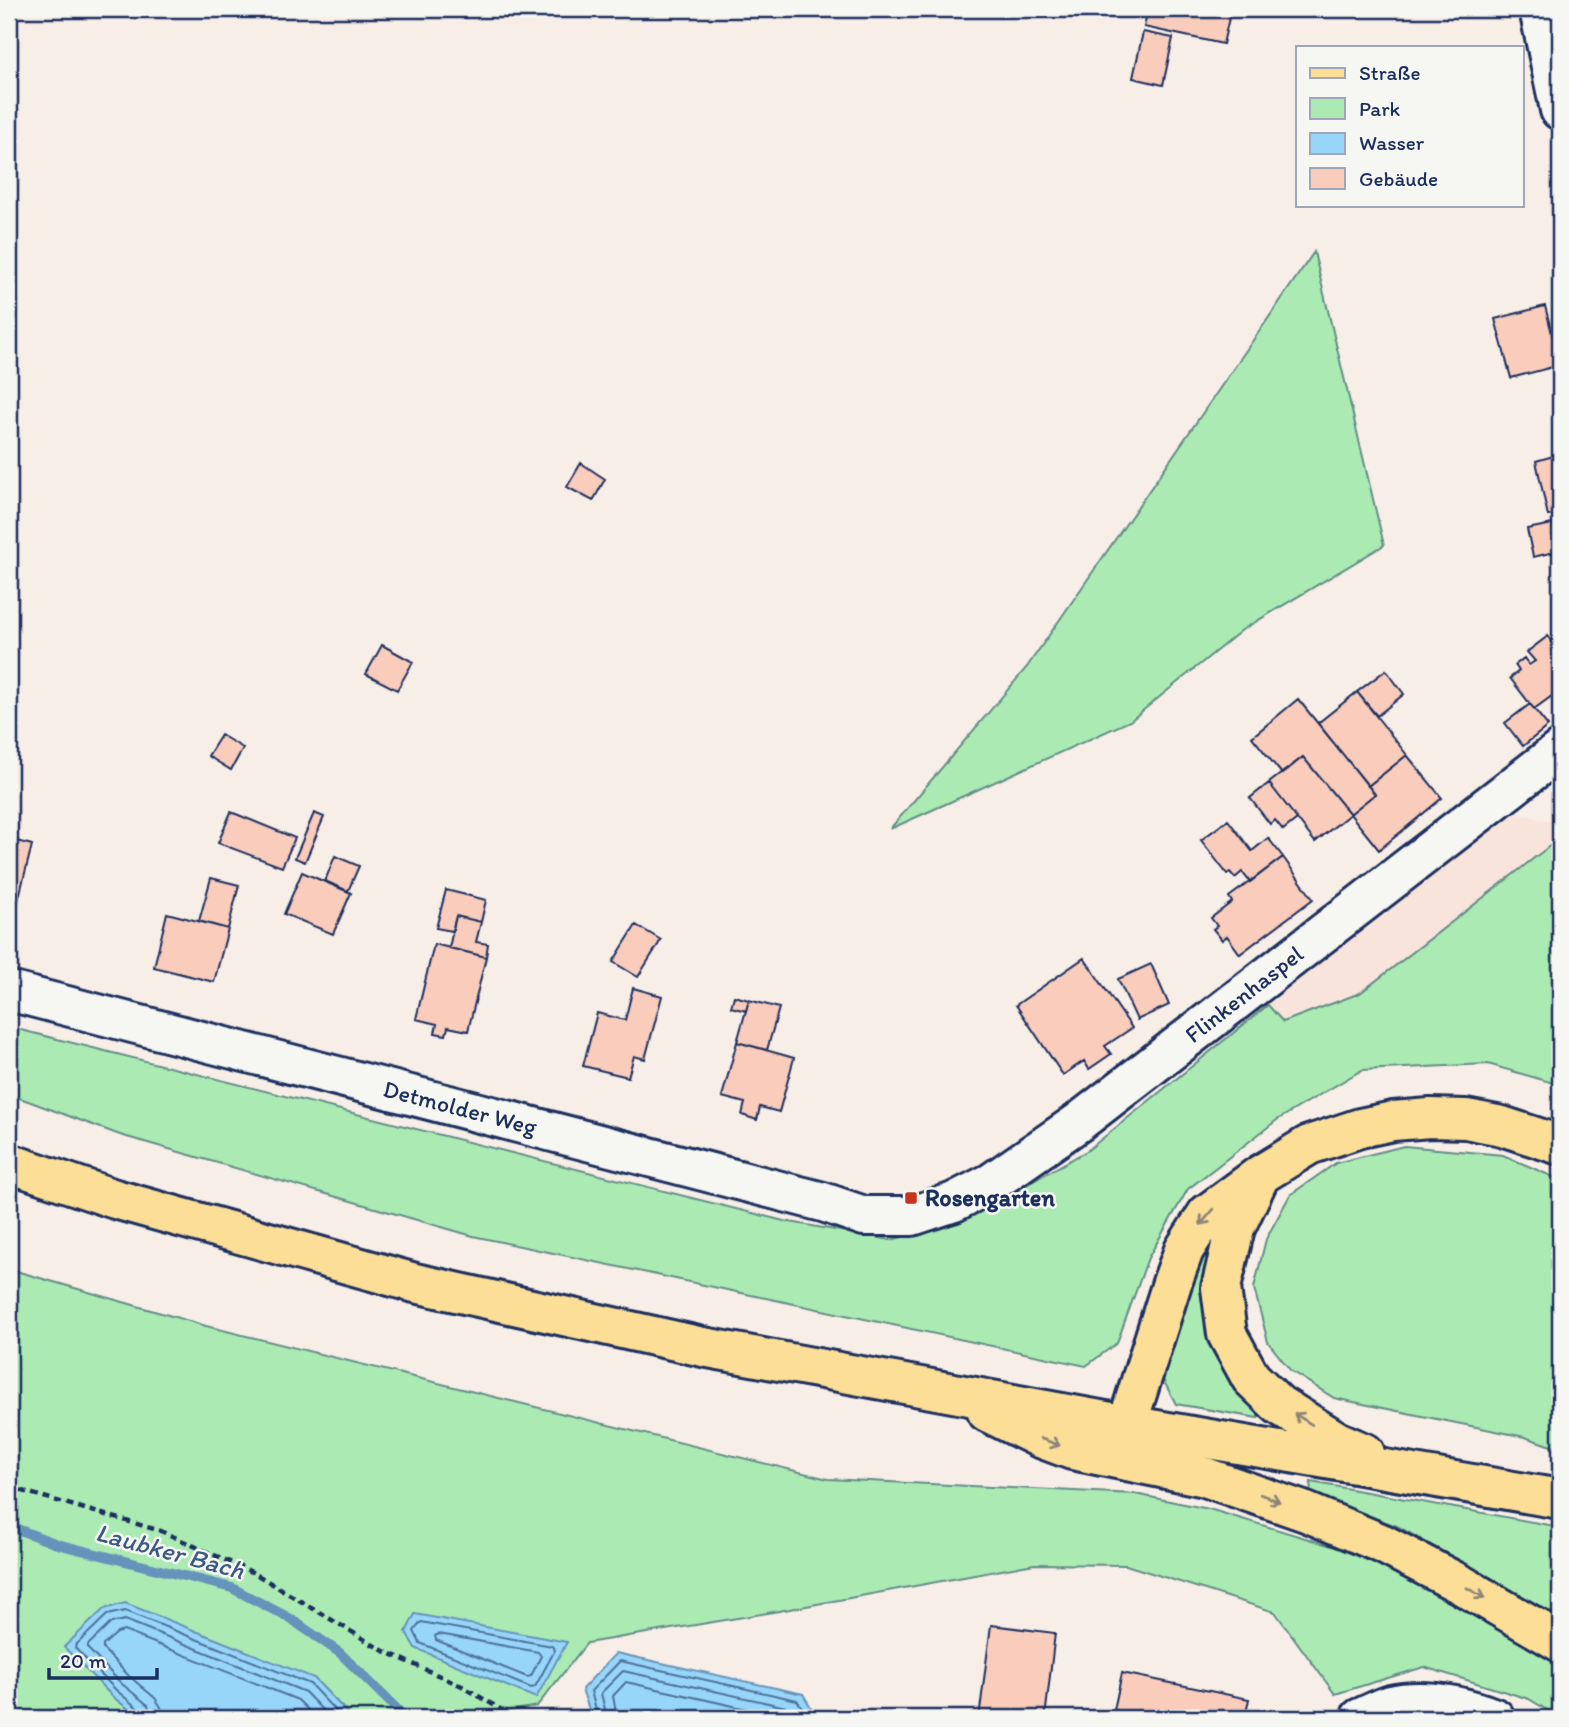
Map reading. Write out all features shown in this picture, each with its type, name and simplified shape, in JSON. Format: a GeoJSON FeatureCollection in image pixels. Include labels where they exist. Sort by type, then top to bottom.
{"type":"FeatureCollection","features":[{"type":"Feature","properties":{"kind":"main road"},"geometry":{"type":"LineString","coordinates":[[1128,1425],[1184,1250],[1207,1214],[1260,1175],[1309,1145],[1360,1128],[1393,1121],[1466,1119],[1502,1126],[1560,1145]]}},
{"type":"Feature","properties":{"kind":"main road"},"geometry":{"type":"LineString","coordinates":[[9,1163],[115,1199],[415,1283],[703,1347],[1128,1425],[1560,1499]]}},
{"type":"Feature","properties":{"kind":"main road"},"geometry":{"type":"LineString","coordinates":[[1260,1175],[1235,1227],[1221,1288],[1227,1335],[1251,1378],[1279,1405],[1337,1441],[1407,1472]]}},
{"type":"Feature","properties":{"kind":"main road"},"geometry":{"type":"LineString","coordinates":[[944,1392],[1040,1438],[1072,1450],[1205,1476],[1306,1512],[1383,1544],[1460,1584],[1560,1642]]}},
{"type":"Feature","properties":{"kind":"street"},"geometry":{"type":"LineString","coordinates":[[1539,9],[1560,110]]}},
{"type":"Feature","properties":{"kind":"street","name":"Flinkenhaspel"},"geometry":{"type":"LineString","coordinates":[[912,1216],[954,1202],[991,1183],[1079,1122],[1560,750]]}},
{"type":"Feature","properties":{"kind":"street","name":"Detmolder Weg"},"geometry":{"type":"LineString","coordinates":[[9,991],[823,1202],[864,1216],[912,1216]]}},
{"type":"Feature","properties":{"kind":"street"},"geometry":{"type":"LineString","coordinates":[[1360,1718],[1391,1705],[1430,1702],[1467,1708],[1495,1718]]}},
{"type":"Feature","properties":{"kind":"path"},"geometry":{"type":"LineString","coordinates":[[9,1487],[161,1531],[254,1573],[382,1650],[462,1686],[515,1718]]}},
{"type":"Feature","properties":{"kind":"path"},"geometry":{"type":"LineString","coordinates":[[9,1713],[15,1718]]}},
{"type":"Feature","properties":{"kind":"shaded area"},"geometry":{"type":"Polygon","coordinates":[[[1504,811],[1560,823],[1560,838],[1360,993],[1283,1022],[1268,1005],[1504,811]]]}},
{"type":"Feature","properties":{"kind":"green space"},"geometry":{"type":"Polygon","coordinates":[[[1314,252],[1384,545],[1242,630],[1130,721],[890,829],[1027,667],[1314,252]]]}},
{"type":"Feature","properties":{"kind":"green space"},"geometry":{"type":"Polygon","coordinates":[[[1560,838],[1560,1085],[1488,1064],[1362,1070],[1277,1120],[1188,1189],[1148,1258],[1117,1343],[1086,1366],[473,1236],[120,1135],[9,1094],[9,1027],[784,1221],[891,1240],[959,1223],[1088,1150],[1268,1005],[1283,1022],[1360,993],[1560,838]]]}},
{"type":"Feature","properties":{"kind":"green space"},"geometry":{"type":"Polygon","coordinates":[[[1404,1146],[1503,1155],[1560,1180],[1560,1449],[1525,1437],[1334,1398],[1291,1371],[1268,1342],[1254,1288],[1266,1239],[1290,1195],[1336,1163],[1404,1146]]]}},
{"type":"Feature","properties":{"kind":"green space"},"geometry":{"type":"Polygon","coordinates":[[[1212,1245],[1259,1410],[1258,1418],[1176,1404],[1162,1378],[1199,1256],[1212,1245]]]}},
{"type":"Feature","properties":{"kind":"green space"},"geometry":{"type":"Polygon","coordinates":[[[9,1269],[206,1326],[828,1479],[1135,1494],[1209,1509],[1368,1557],[1560,1664],[1560,1718],[1529,1699],[1424,1667],[1335,1694],[1275,1612],[1126,1565],[1034,1564],[587,1643],[537,1706],[487,1715],[484,1718],[352,1718],[314,1678],[112,1696],[140,1718],[9,1718],[9,1269]]]}},
{"type":"Feature","properties":{"kind":"green space"},"geometry":{"type":"Polygon","coordinates":[[[1311,1482],[1560,1527],[1560,1618],[1397,1526],[1310,1495],[1311,1482]]]}},
{"type":"Feature","properties":{"kind":"water"},"geometry":{"type":"Polygon","coordinates":[[[125,1603],[314,1678],[352,1718],[140,1718],[112,1696],[64,1647],[104,1609],[125,1603]]]}},
{"type":"Feature","properties":{"kind":"water"},"geometry":{"type":"Polygon","coordinates":[[[415,1614],[567,1642],[536,1698],[415,1648],[406,1632],[415,1614]]]}},
{"type":"Feature","properties":{"kind":"water"},"geometry":{"type":"Polygon","coordinates":[[[616,1653],[803,1694],[817,1718],[592,1718],[582,1689],[616,1653]]]}},
{"type":"Feature","properties":{"kind":"building"},"geometry":{"type":"Polygon","coordinates":[[[1148,9],[1231,9],[1223,44],[1144,27],[1148,9]]]}},
{"type":"Feature","properties":{"kind":"building"},"geometry":{"type":"Polygon","coordinates":[[[1143,32],[1173,38],[1163,85],[1133,78],[1143,32]]]}},
{"type":"Feature","properties":{"kind":"building"},"geometry":{"type":"Polygon","coordinates":[[[1545,306],[1560,365],[1511,378],[1495,319],[1545,306]]]}},
{"type":"Feature","properties":{"kind":"building"},"geometry":{"type":"Polygon","coordinates":[[[1560,454],[1560,514],[1548,516],[1536,461],[1560,454]]]}},
{"type":"Feature","properties":{"kind":"building"},"geometry":{"type":"Polygon","coordinates":[[[581,463],[605,479],[593,501],[567,487],[581,463]]]}},
{"type":"Feature","properties":{"kind":"building"},"geometry":{"type":"Polygon","coordinates":[[[1553,524],[1559,551],[1533,557],[1527,529],[1553,524]]]}},
{"type":"Feature","properties":{"kind":"building"},"geometry":{"type":"Polygon","coordinates":[[[1548,636],[1560,652],[1560,690],[1534,709],[1510,678],[1519,671],[1515,665],[1524,658],[1529,665],[1535,661],[1527,652],[1548,636]]]}},
{"type":"Feature","properties":{"kind":"building"},"geometry":{"type":"Polygon","coordinates":[[[382,645],[413,662],[397,690],[366,674],[382,645]]]}},
{"type":"Feature","properties":{"kind":"building"},"geometry":{"type":"Polygon","coordinates":[[[1386,670],[1404,694],[1377,716],[1357,692],[1386,670]]]}},
{"type":"Feature","properties":{"kind":"building"},"geometry":{"type":"Polygon","coordinates":[[[1357,692],[1407,755],[1368,786],[1318,723],[1357,692]]]}},
{"type":"Feature","properties":{"kind":"building"},"geometry":{"type":"Polygon","coordinates":[[[1298,699],[1375,794],[1350,814],[1303,757],[1282,774],[1252,737],[1298,699]]]}},
{"type":"Feature","properties":{"kind":"building"},"geometry":{"type":"Polygon","coordinates":[[[1530,704],[1548,726],[1523,746],[1505,723],[1530,704]]]}},
{"type":"Feature","properties":{"kind":"building"},"geometry":{"type":"Polygon","coordinates":[[[221,735],[243,748],[231,770],[208,756],[221,735]]]}},
{"type":"Feature","properties":{"kind":"building"},"geometry":{"type":"Polygon","coordinates":[[[1407,755],[1442,798],[1379,850],[1350,814],[1375,794],[1368,786],[1407,755]]]}},
{"type":"Feature","properties":{"kind":"building"},"geometry":{"type":"Polygon","coordinates":[[[1303,757],[1350,814],[1315,842],[1269,783],[1303,757]]]}},
{"type":"Feature","properties":{"kind":"building"},"geometry":{"type":"Polygon","coordinates":[[[1269,783],[1297,819],[1283,830],[1275,820],[1270,824],[1250,798],[1269,783]]]}},
{"type":"Feature","properties":{"kind":"building"},"geometry":{"type":"Polygon","coordinates":[[[231,812],[295,838],[282,867],[218,843],[231,812]]]}},
{"type":"Feature","properties":{"kind":"building"},"geometry":{"type":"Polygon","coordinates":[[[314,813],[324,817],[305,862],[295,858],[314,813]]]}},
{"type":"Feature","properties":{"kind":"building"},"geometry":{"type":"Polygon","coordinates":[[[1228,820],[1252,851],[1268,838],[1283,857],[1250,882],[1242,872],[1235,878],[1230,872],[1227,874],[1201,840],[1228,820]]]}},
{"type":"Feature","properties":{"kind":"building"},"geometry":{"type":"Polygon","coordinates":[[[9,839],[32,845],[11,929],[9,928],[9,839]]]}},
{"type":"Feature","properties":{"kind":"building"},"geometry":{"type":"Polygon","coordinates":[[[335,856],[359,866],[348,891],[325,881],[335,856]]]}},
{"type":"Feature","properties":{"kind":"building"},"geometry":{"type":"Polygon","coordinates":[[[1283,857],[1313,899],[1240,954],[1227,936],[1222,940],[1213,929],[1217,926],[1211,918],[1232,902],[1229,897],[1283,857]]]}},
{"type":"Feature","properties":{"kind":"building"},"geometry":{"type":"Polygon","coordinates":[[[302,872],[351,893],[333,934],[284,914],[302,872]]]}},
{"type":"Feature","properties":{"kind":"building"},"geometry":{"type":"Polygon","coordinates":[[[211,878],[239,885],[228,929],[199,921],[211,878]]]}},
{"type":"Feature","properties":{"kind":"building"},"geometry":{"type":"Polygon","coordinates":[[[446,890],[486,900],[481,922],[456,916],[452,931],[436,928],[446,890]]]}},
{"type":"Feature","properties":{"kind":"building"},"geometry":{"type":"Polygon","coordinates":[[[167,913],[228,929],[214,982],[154,967],[167,913]]]}},
{"type":"Feature","properties":{"kind":"building"},"geometry":{"type":"Polygon","coordinates":[[[456,916],[481,922],[476,942],[488,944],[486,957],[449,948],[456,916]]]}},
{"type":"Feature","properties":{"kind":"building"},"geometry":{"type":"Polygon","coordinates":[[[636,925],[661,940],[638,977],[613,962],[636,925]]]}},
{"type":"Feature","properties":{"kind":"building"},"geometry":{"type":"Polygon","coordinates":[[[434,944],[486,957],[468,1031],[448,1027],[446,1035],[435,1033],[437,1024],[416,1019],[434,944]]]}},
{"type":"Feature","properties":{"kind":"building"},"geometry":{"type":"Polygon","coordinates":[[[1084,958],[1132,1028],[1105,1046],[1111,1054],[1089,1069],[1084,1061],[1063,1075],[1016,1005],[1084,958]]]}},
{"type":"Feature","properties":{"kind":"building"},"geometry":{"type":"Polygon","coordinates":[[[1151,964],[1169,1005],[1137,1020],[1118,979],[1151,964]]]}},
{"type":"Feature","properties":{"kind":"building"},"geometry":{"type":"Polygon","coordinates":[[[633,988],[662,996],[645,1059],[634,1056],[628,1077],[583,1066],[597,1013],[625,1020],[633,988]]]}},
{"type":"Feature","properties":{"kind":"building"},"geometry":{"type":"Polygon","coordinates":[[[734,996],[749,1000],[746,1011],[731,1007],[734,996]]]}},
{"type":"Feature","properties":{"kind":"building"},"geometry":{"type":"Polygon","coordinates":[[[749,1000],[779,1008],[767,1050],[737,1042],[749,1000]]]}},
{"type":"Feature","properties":{"kind":"building"},"geometry":{"type":"Polygon","coordinates":[[[737,1042],[794,1058],[779,1112],[760,1107],[757,1120],[742,1115],[745,1103],[722,1097],[737,1042]]]}},
{"type":"Feature","properties":{"kind":"building"},"geometry":{"type":"Polygon","coordinates":[[[991,1625],[1055,1633],[1045,1718],[979,1718],[991,1625]]]}},
{"type":"Feature","properties":{"kind":"building"},"geometry":{"type":"Polygon","coordinates":[[[1122,1673],[1249,1699],[1245,1718],[1155,1718],[1114,1710],[1122,1673]]]}},
{"type":"Feature","properties":{"kind":"waterway","name":"Laubker Bach"},"geometry":{"type":"LineString","coordinates":[[9,1526],[57,1544],[232,1588],[291,1619],[340,1653],[406,1718]]}},
{"type":"Feature","properties":{"kind":"place","name":"Rosengarten"},"geometry":{"type":"Point","coordinates":[911,1198]}}]}
